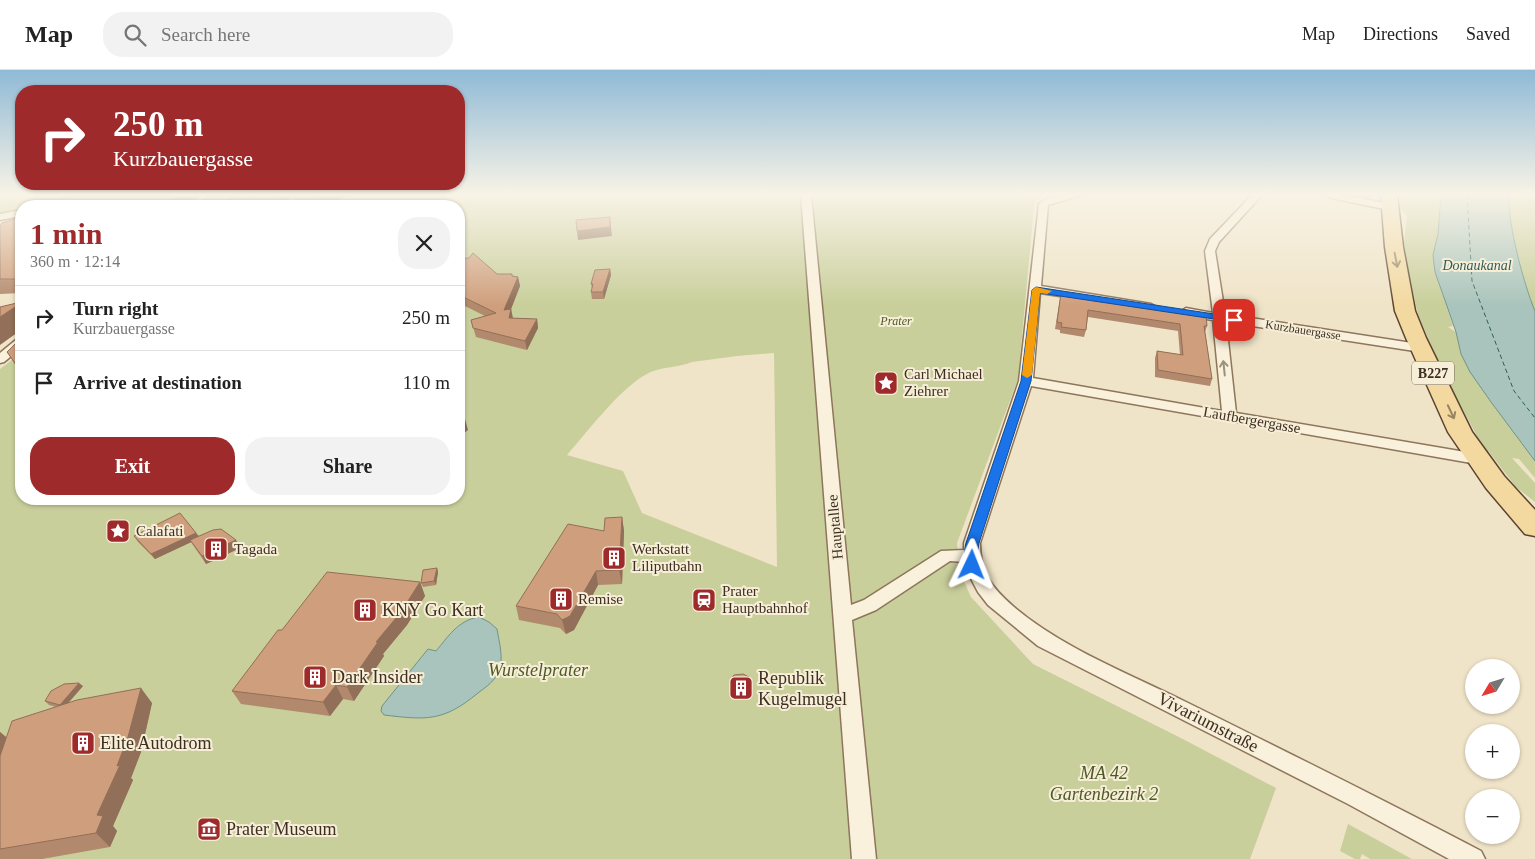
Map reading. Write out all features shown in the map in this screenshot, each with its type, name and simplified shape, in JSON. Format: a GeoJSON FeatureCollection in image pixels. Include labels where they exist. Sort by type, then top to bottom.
{"type":"FeatureCollection","features":[{"type":"Feature","properties":{"kind":"main road","name":"B227"},"geometry":{"type":"LineString","coordinates":[[1392,232],[1405,311],[1460,432],[1477,460],[1535,527]]}},
{"type":"Feature","properties":{"kind":"street","name":"Hauptallee"},"geometry":{"type":"LineString","coordinates":[[809,232],[864,859]]}},
{"type":"Feature","properties":{"kind":"street"},"geometry":{"type":"LineString","coordinates":[[843,616],[870,605],[947,555],[970,556],[972,543],[1026,381],[1040,232]]}},
{"type":"Feature","properties":{"kind":"street"},"geometry":{"type":"LineString","coordinates":[[1223,232],[1214,242],[1210,252],[1229,416]]}},
{"type":"Feature","properties":{"kind":"street","name":"Kurzbauergasse"},"geometry":{"type":"LineString","coordinates":[[1036,290],[1421,348]]}},
{"type":"Feature","properties":{"kind":"street"},"geometry":{"type":"LineString","coordinates":[[0,359],[15,347]]}},
{"type":"Feature","properties":{"kind":"street","name":"Laufbergergasse"},"geometry":{"type":"LineString","coordinates":[[1026,381],[1477,460]]}},
{"type":"Feature","properties":{"kind":"street","name":"Vivariumstraße"},"geometry":{"type":"LineString","coordinates":[[970,556],[978,580],[984,587],[1026,627],[1045,641],[1338,788],[1473,859]]}},
{"type":"Feature","properties":{"kind":"green space","name":"Wurstelprater"},"geometry":{"type":"Polygon","coordinates":[[[465,232],[1032,232],[1018,379],[957,543],[959,570],[971,597],[1033,664],[1276,788],[1250,859],[0,859],[0,369],[15,358],[15,505],[465,505],[465,232]],[[774,353],[692,362],[651,372],[625,390],[567,455],[623,471],[642,513],[777,567],[774,353]]]}},
{"type":"Feature","properties":{"kind":"green space"},"geometry":{"type":"Polygon","coordinates":[[[1405,232],[1438,232],[1433,255],[1435,272],[1453,326],[1448,327],[1456,332],[1461,354],[1491,402],[1535,461],[1535,478],[1519,459],[1512,458],[1535,483],[1535,502],[1516,487],[1489,452],[1484,449],[1444,375],[1418,315],[1408,271],[1404,242],[1405,232]]]}},
{"type":"Feature","properties":{"kind":"green space"},"geometry":{"type":"Polygon","coordinates":[[[1513,232],[1535,232],[1535,311],[1526,286],[1513,232]]]}},
{"type":"Feature","properties":{"kind":"green space"},"geometry":{"type":"Polygon","coordinates":[[[1348,824],[1412,859],[1370,859],[1362,854],[1360,859],[1355,859],[1340,851],[1348,824]]]}},
{"type":"Feature","properties":{"kind":"water","name":"Donaukanal"},"geometry":{"type":"Polygon","coordinates":[[[1438,232],[1513,232],[1526,286],[1535,311],[1535,461],[1470,372],[1461,354],[1456,332],[1435,272],[1433,255],[1438,232]]]}},
{"type":"Feature","properties":{"kind":"water"},"geometry":{"type":"Polygon","coordinates":[[[479,617],[497,629],[501,661],[499,671],[493,681],[466,702],[444,714],[423,718],[384,715],[381,711],[382,706],[428,649],[436,651],[459,625],[479,617]]]}},
{"type":"Feature","properties":{"kind":"building"},"geometry":{"type":"Polygon","coordinates":[[[0,232],[15,232],[15,279],[0,279],[0,232]]]}},
{"type":"Feature","properties":{"kind":"building"},"geometry":{"type":"Polygon","coordinates":[[[473,253],[497,274],[512,274],[512,276],[518,277],[504,310],[511,309],[509,318],[537,319],[525,341],[473,328],[471,320],[496,313],[465,298],[465,258],[469,258],[473,253]]]}},
{"type":"Feature","properties":{"kind":"building"},"geometry":{"type":"Polygon","coordinates":[[[610,269],[603,292],[591,292],[595,270],[610,269]]]}},
{"type":"Feature","properties":{"kind":"building"},"geometry":{"type":"Polygon","coordinates":[[[1061,293],[1206,315],[1207,326],[1204,326],[1212,379],[1158,370],[1157,351],[1183,355],[1180,324],[1088,310],[1086,330],[1061,327],[1062,323],[1057,322],[1061,293]]]}},
{"type":"Feature","properties":{"kind":"building"},"geometry":{"type":"Polygon","coordinates":[[[15,303],[15,307],[0,317],[0,307],[15,303]]]}},
{"type":"Feature","properties":{"kind":"building"},"geometry":{"type":"Polygon","coordinates":[[[15,344],[15,363],[7,352],[15,344]]]}},
{"type":"Feature","properties":{"kind":"building"},"geometry":{"type":"Polygon","coordinates":[[[180,513],[196,533],[151,554],[134,536],[180,513]]]}},
{"type":"Feature","properties":{"kind":"building","name":"Remise"},"geometry":{"type":"Polygon","coordinates":[[[622,517],[619,570],[596,571],[570,616],[562,620],[557,614],[516,606],[568,524],[604,531],[605,518],[622,517]]]}},
{"type":"Feature","properties":{"kind":"building"},"geometry":{"type":"Polygon","coordinates":[[[221,529],[236,540],[202,556],[190,540],[213,530],[221,529]]]}},
{"type":"Feature","properties":{"kind":"building"},"geometry":{"type":"Polygon","coordinates":[[[437,568],[434,581],[421,583],[423,570],[437,568]]]}},
{"type":"Feature","properties":{"kind":"building"},"geometry":{"type":"Polygon","coordinates":[[[327,572],[420,582],[401,612],[376,642],[378,642],[347,687],[336,685],[323,702],[232,691],[278,630],[282,630],[327,572]]]}},
{"type":"Feature","properties":{"kind":"building"},"geometry":{"type":"Polygon","coordinates":[[[743,674],[749,677],[749,684],[745,688],[739,689],[731,685],[731,679],[734,675],[743,674]]]}},
{"type":"Feature","properties":{"kind":"building"},"geometry":{"type":"Polygon","coordinates":[[[79,683],[60,705],[45,701],[51,691],[64,684],[79,683]]]}},
{"type":"Feature","properties":{"kind":"building"},"geometry":{"type":"Polygon","coordinates":[[[141,688],[128,737],[117,766],[120,765],[97,815],[103,816],[96,833],[0,849],[0,756],[12,721],[77,700],[141,688]]]}},
{"type":"Feature","properties":{"kind":"ferry route"},"geometry":{"type":"LineString","coordinates":[[1469,232],[1472,281],[1514,391],[1535,418]]}},
{"type":"Feature","properties":{"kind":"slow traffic"},"geometry":{"type":"LineString","coordinates":[[1027,375],[1036,290],[1047,291]]}},
{"type":"Feature","properties":{"kind":"place","name":"Carl Michael Ziehrer"},"geometry":{"type":"Point","coordinates":[886,383]}},
{"type":"Feature","properties":{"kind":"place","name":"Calafati"},"geometry":{"type":"Point","coordinates":[118,531]}},
{"type":"Feature","properties":{"kind":"place","name":"Tagada"},"geometry":{"type":"Point","coordinates":[216,549]}},
{"type":"Feature","properties":{"kind":"place","name":"Werkstatt Liliputbahn"},"geometry":{"type":"Point","coordinates":[614,558]}},
{"type":"Feature","properties":{"kind":"place","name":"Remise"},"geometry":{"type":"Point","coordinates":[561,599]}},
{"type":"Feature","properties":{"kind":"place","name":"Prater Hauptbahnhof"},"geometry":{"type":"Point","coordinates":[704,600]}},
{"type":"Feature","properties":{"kind":"place","name":"KNY Go Kart"},"geometry":{"type":"Point","coordinates":[365,610]}},
{"type":"Feature","properties":{"kind":"place","name":"Dark Insider"},"geometry":{"type":"Point","coordinates":[315,677]}},
{"type":"Feature","properties":{"kind":"place","name":"Republik Kugelmugel"},"geometry":{"type":"Point","coordinates":[741,688]}},
{"type":"Feature","properties":{"kind":"place","name":"Elite Autodrom"},"geometry":{"type":"Point","coordinates":[83,743]}},
{"type":"Feature","properties":{"kind":"place","name":"Prater Museum"},"geometry":{"type":"Point","coordinates":[209,829]}},
{"type":"Feature","properties":{"kind":"route"},"geometry":{"type":"LineString","coordinates":[[972,565],[970,556],[972,543],[1026,381],[1036,290],[1234,320]]}},
{"type":"Feature","properties":{"kind":"park label","name":"Prater"},"geometry":{"type":"Point","coordinates":[896,321]}},
{"type":"Feature","properties":{"kind":"park label","name":"MA 42 Gartenbezirk 2"},"geometry":{"type":"Point","coordinates":[1104,783]}}]}
